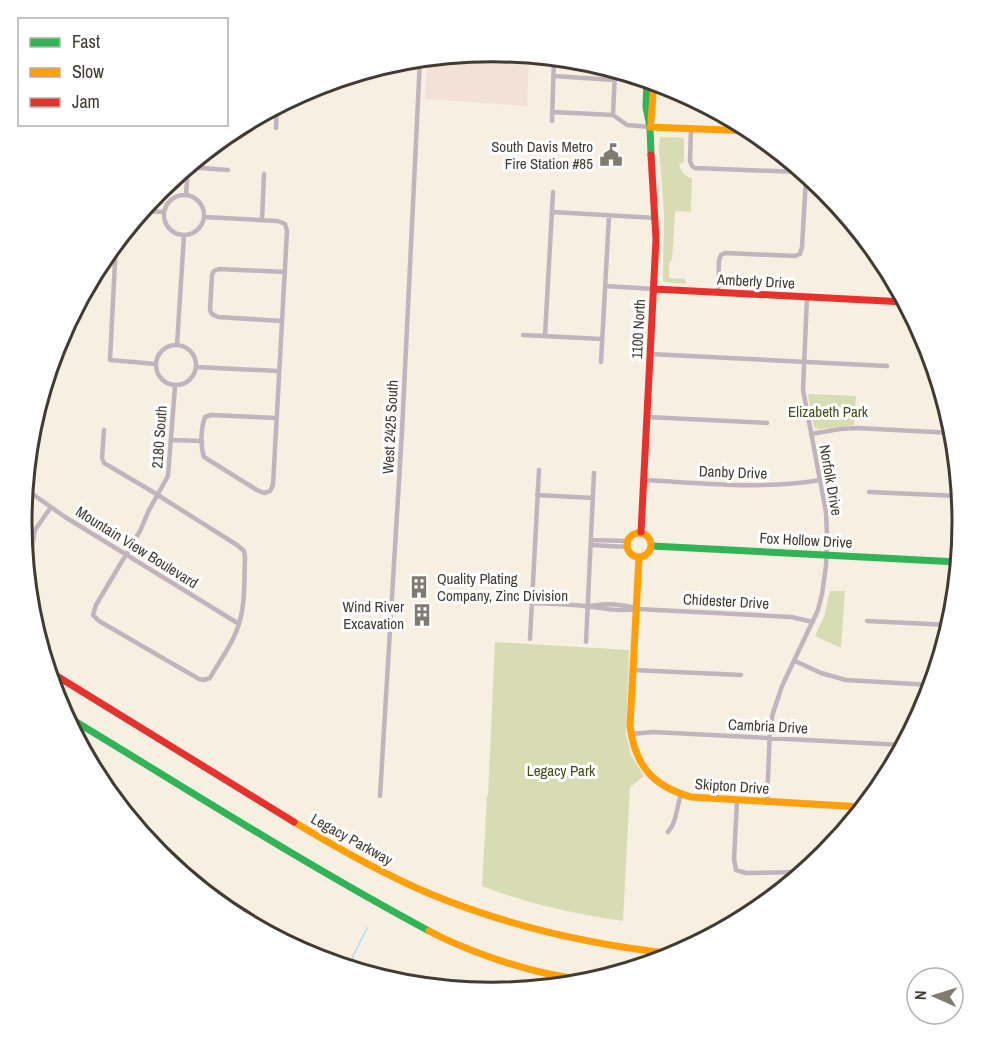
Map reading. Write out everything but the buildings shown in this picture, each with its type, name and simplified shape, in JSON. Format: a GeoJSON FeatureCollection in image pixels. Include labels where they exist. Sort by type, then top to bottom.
{"type":"FeatureCollection","features":[{"type":"Feature","properties":{"kind":"main road","name":"1100 North"},"geometry":{"type":"LineString","coordinates":[[641,532],[656,239],[647,89]]}},
{"type":"Feature","properties":{"kind":"main road","name":"1100 North"},"geometry":{"type":"LineString","coordinates":[[650,127],[654,92]]}},
{"type":"Feature","properties":{"kind":"main road"},"geometry":{"type":"LineString","coordinates":[[650,127],[731,130]]}},
{"type":"Feature","properties":{"kind":"main road","name":"Amberly Drive"},"geometry":{"type":"LineString","coordinates":[[654,289],[895,301]]}},
{"type":"Feature","properties":{"kind":"main road"},"geometry":{"type":"LineString","coordinates":[[641,532],[649,537],[652,546],[648,554],[639,557],[632,554],[628,544],[634,534],[641,532]]}},
{"type":"Feature","properties":{"kind":"main road","name":"Fox Hollow Drive"},"geometry":{"type":"LineString","coordinates":[[652,546],[950,562]]}},
{"type":"Feature","properties":{"kind":"main road"},"geometry":{"type":"LineString","coordinates":[[631,735],[639,557]]}},
{"type":"Feature","properties":{"kind":"main road","name":"Legacy Parkway"},"geometry":{"type":"LineString","coordinates":[[59,677],[331,845],[428,893],[493,917],[550,934],[655,952]]}},
{"type":"Feature","properties":{"kind":"main road"},"geometry":{"type":"LineString","coordinates":[[78,723],[317,868],[441,937],[502,961],[562,976]]}},
{"type":"Feature","properties":{"kind":"main road","name":"Skipton Drive"},"geometry":{"type":"LineString","coordinates":[[631,735],[636,752],[653,779],[663,787],[681,795],[702,799],[852,806]]}},
{"type":"Feature","properties":{"kind":"street"},"geometry":{"type":"LineString","coordinates":[[552,121],[554,66]]}},
{"type":"Feature","properties":{"kind":"street","name":"West 2425 South"},"geometry":{"type":"LineString","coordinates":[[380,796],[402,431],[420,68]]}},
{"type":"Feature","properties":{"kind":"street"},"geometry":{"type":"LineString","coordinates":[[554,76],[615,80],[614,116]]}},
{"type":"Feature","properties":{"kind":"street"},"geometry":{"type":"LineString","coordinates":[[552,112],[614,116],[627,125],[650,127]]}},
{"type":"Feature","properties":{"kind":"street"},"geometry":{"type":"LineString","coordinates":[[276,128],[277,116]]}},
{"type":"Feature","properties":{"kind":"street"},"geometry":{"type":"LineString","coordinates":[[691,128],[690,161],[695,168],[790,172]]}},
{"type":"Feature","properties":{"kind":"street"},"geometry":{"type":"LineString","coordinates":[[198,168],[228,170]]}},
{"type":"Feature","properties":{"kind":"street"},"geometry":{"type":"LineString","coordinates":[[262,220],[264,174]]}},
{"type":"Feature","properties":{"kind":"street"},"geometry":{"type":"LineString","coordinates":[[186,195],[187,177]]}},
{"type":"Feature","properties":{"kind":"street"},"geometry":{"type":"LineString","coordinates":[[718,292],[719,260],[725,253],[792,256],[800,254],[806,186]]}},
{"type":"Feature","properties":{"kind":"street"},"geometry":{"type":"LineString","coordinates":[[545,336],[553,192]]}},
{"type":"Feature","properties":{"kind":"street"},"geometry":{"type":"LineString","coordinates":[[178,195],[186,195],[194,197],[199,202],[204,217],[197,230],[184,235],[171,230],[164,212],[172,199],[178,195]]}},
{"type":"Feature","properties":{"kind":"street"},"geometry":{"type":"LineString","coordinates":[[153,212],[164,212]]}},
{"type":"Feature","properties":{"kind":"street"},"geometry":{"type":"LineString","coordinates":[[552,212],[656,218]]}},
{"type":"Feature","properties":{"kind":"street"},"geometry":{"type":"LineString","coordinates":[[601,362],[609,216]]}},
{"type":"Feature","properties":{"kind":"street"},"geometry":{"type":"LineString","coordinates":[[204,217],[278,220],[285,224],[287,231],[273,485],[270,491],[264,493],[204,457],[202,423],[205,417],[211,415],[276,418]]}},
{"type":"Feature","properties":{"kind":"street"},"geometry":{"type":"LineString","coordinates":[[177,345],[184,235]]}},
{"type":"Feature","properties":{"kind":"street"},"geometry":{"type":"LineString","coordinates":[[115,258],[110,360],[156,364]]}},
{"type":"Feature","properties":{"kind":"street"},"geometry":{"type":"LineString","coordinates":[[282,321],[218,317],[212,314],[210,310],[212,276],[219,269],[285,272]]}},
{"type":"Feature","properties":{"kind":"street","name":"Amberly Drive"},"geometry":{"type":"LineString","coordinates":[[605,286],[654,289]]}},
{"type":"Feature","properties":{"kind":"street","name":"Norfolk Drive"},"geometry":{"type":"LineString","coordinates":[[767,802],[770,738],[775,704],[813,622],[822,594],[827,555],[827,521],[803,390],[807,297]]}},
{"type":"Feature","properties":{"kind":"street"},"geometry":{"type":"LineString","coordinates":[[523,335],[602,339]]}},
{"type":"Feature","properties":{"kind":"street"},"geometry":{"type":"LineString","coordinates":[[177,345],[191,352],[196,367],[189,380],[175,386],[161,379],[156,364],[162,350],[177,345]]}},
{"type":"Feature","properties":{"kind":"street"},"geometry":{"type":"LineString","coordinates":[[650,354],[887,366]]}},
{"type":"Feature","properties":{"kind":"street"},"geometry":{"type":"LineString","coordinates":[[196,367],[279,371]]}},
{"type":"Feature","properties":{"kind":"street","name":"2180 South"},"geometry":{"type":"LineString","coordinates":[[175,386],[168,476],[140,531],[96,605],[93,615],[99,621],[199,680],[210,678],[239,624]]}},
{"type":"Feature","properties":{"kind":"street"},"geometry":{"type":"LineString","coordinates":[[647,417],[767,423]]}},
{"type":"Feature","properties":{"kind":"street"},"geometry":{"type":"LineString","coordinates":[[811,434],[857,428],[943,432]]}},
{"type":"Feature","properties":{"kind":"street"},"geometry":{"type":"LineString","coordinates":[[104,430],[102,458],[104,463],[244,551],[243,611],[239,624]]}},
{"type":"Feature","properties":{"kind":"street"},"geometry":{"type":"LineString","coordinates":[[171,440],[202,441]]}},
{"type":"Feature","properties":{"kind":"street"},"geometry":{"type":"LineString","coordinates":[[530,639],[539,470]]}},
{"type":"Feature","properties":{"kind":"street"},"geometry":{"type":"LineString","coordinates":[[586,642],[594,473]]}},
{"type":"Feature","properties":{"kind":"street","name":"Danby Drive"},"geometry":{"type":"LineString","coordinates":[[644,480],[765,486],[820,480]]}},
{"type":"Feature","properties":{"kind":"street"},"geometry":{"type":"LineString","coordinates":[[869,492],[951,496]]}},
{"type":"Feature","properties":{"kind":"street","name":"Mountain View Boulevard"},"geometry":{"type":"LineString","coordinates":[[32,494],[239,624]]}},
{"type":"Feature","properties":{"kind":"street"},"geometry":{"type":"LineString","coordinates":[[537,495],[593,498]]}},
{"type":"Feature","properties":{"kind":"street"},"geometry":{"type":"LineString","coordinates":[[32,547],[35,530],[51,507]]}},
{"type":"Feature","properties":{"kind":"street"},"geometry":{"type":"LineString","coordinates":[[591,542],[628,544]]}},
{"type":"Feature","properties":{"kind":"street","name":"Chidester Drive"},"geometry":{"type":"LineString","coordinates":[[532,603],[588,606],[601,609],[791,616],[813,622]]}},
{"type":"Feature","properties":{"kind":"street"},"geometry":{"type":"LineString","coordinates":[[867,621],[940,625]]}},
{"type":"Feature","properties":{"kind":"street"},"geometry":{"type":"LineString","coordinates":[[795,661],[821,673],[846,680],[921,684]]}},
{"type":"Feature","properties":{"kind":"street"},"geometry":{"type":"LineString","coordinates":[[633,670],[741,675]]}},
{"type":"Feature","properties":{"kind":"street","name":"Cambria Drive"},"geometry":{"type":"LineString","coordinates":[[631,735],[653,732],[893,745]]}},
{"type":"Feature","properties":{"kind":"street"},"geometry":{"type":"LineString","coordinates":[[668,832],[674,824],[676,807],[681,795]]}},
{"type":"Feature","properties":{"kind":"street"},"geometry":{"type":"LineString","coordinates":[[737,801],[734,859],[736,870],[749,873],[790,872]]}},
{"type":"Feature","properties":{"kind":"shaded area"},"geometry":{"type":"Polygon","coordinates":[[[492,62],[529,64],[527,106],[425,99],[427,67],[492,62]]]}},
{"type":"Feature","properties":{"kind":"green space"},"geometry":{"type":"Polygon","coordinates":[[[662,137],[683,138],[684,162],[679,164],[685,175],[692,178],[691,212],[676,211],[675,213],[672,260],[669,267],[669,278],[685,279],[686,284],[663,280],[664,213],[659,148],[662,137]]]}},
{"type":"Feature","properties":{"kind":"green space","name":"Elizabeth Park"},"geometry":{"type":"Polygon","coordinates":[[[808,394],[856,396],[854,425],[815,428],[808,394]]]}},
{"type":"Feature","properties":{"kind":"green space"},"geometry":{"type":"Polygon","coordinates":[[[830,591],[845,591],[841,648],[815,636],[824,617],[830,591]]]}},
{"type":"Feature","properties":{"kind":"green space","name":"Legacy Park"},"geometry":{"type":"Polygon","coordinates":[[[495,642],[629,650],[626,734],[631,755],[644,776],[630,787],[623,921],[551,908],[482,886],[495,642]]]}},
{"type":"Feature","properties":{"kind":"waterway"},"geometry":{"type":"LineString","coordinates":[[352,960],[367,928]]}},
{"type":"Feature","properties":{"kind":"traffic: fast"},"geometry":{"type":"LineString","coordinates":[[647,89],[646,107],[650,127],[651,155]]}},
{"type":"Feature","properties":{"kind":"traffic: fast"},"geometry":{"type":"LineString","coordinates":[[652,546],[950,562]]}},
{"type":"Feature","properties":{"kind":"traffic: fast"},"geometry":{"type":"LineString","coordinates":[[78,723],[290,852],[429,931]]}},
{"type":"Feature","properties":{"kind":"traffic: slow"},"geometry":{"type":"LineString","coordinates":[[651,121],[653,91]]}},
{"type":"Feature","properties":{"kind":"traffic: slow"},"geometry":{"type":"LineString","coordinates":[[650,127],[732,130]]}},
{"type":"Feature","properties":{"kind":"traffic: slow"},"geometry":{"type":"LineString","coordinates":[[639,533],[648,536],[651,545],[648,554],[639,557],[630,554],[627,545],[630,536],[639,533]]}},
{"type":"Feature","properties":{"kind":"traffic: slow"},"geometry":{"type":"LineString","coordinates":[[639,557],[630,726],[636,752],[648,772],[666,787],[691,797],[852,806]]}},
{"type":"Feature","properties":{"kind":"traffic: slow"},"geometry":{"type":"LineString","coordinates":[[294,822],[393,877],[458,905],[549,933],[656,952]]}},
{"type":"Feature","properties":{"kind":"traffic: slow"},"geometry":{"type":"LineString","coordinates":[[429,931],[503,962],[562,976]]}},
{"type":"Feature","properties":{"kind":"traffic: jam"},"geometry":{"type":"LineString","coordinates":[[641,532],[656,239],[651,155]]}},
{"type":"Feature","properties":{"kind":"traffic: jam"},"geometry":{"type":"LineString","coordinates":[[654,289],[895,301]]}},
{"type":"Feature","properties":{"kind":"traffic: jam"},"geometry":{"type":"LineString","coordinates":[[59,677],[294,822]]}},
{"type":"Feature","properties":{"kind":"place","name":"South Davis Metro Fire Station #85"},"geometry":{"type":"Point","coordinates":[611,155]}},
{"type":"Feature","properties":{"kind":"place","name":"Quality Plating Company, Zinc Division"},"geometry":{"type":"Point","coordinates":[419,587]}},
{"type":"Feature","properties":{"kind":"place","name":"Wind River Excavation"},"geometry":{"type":"Point","coordinates":[422,615]}}]}
